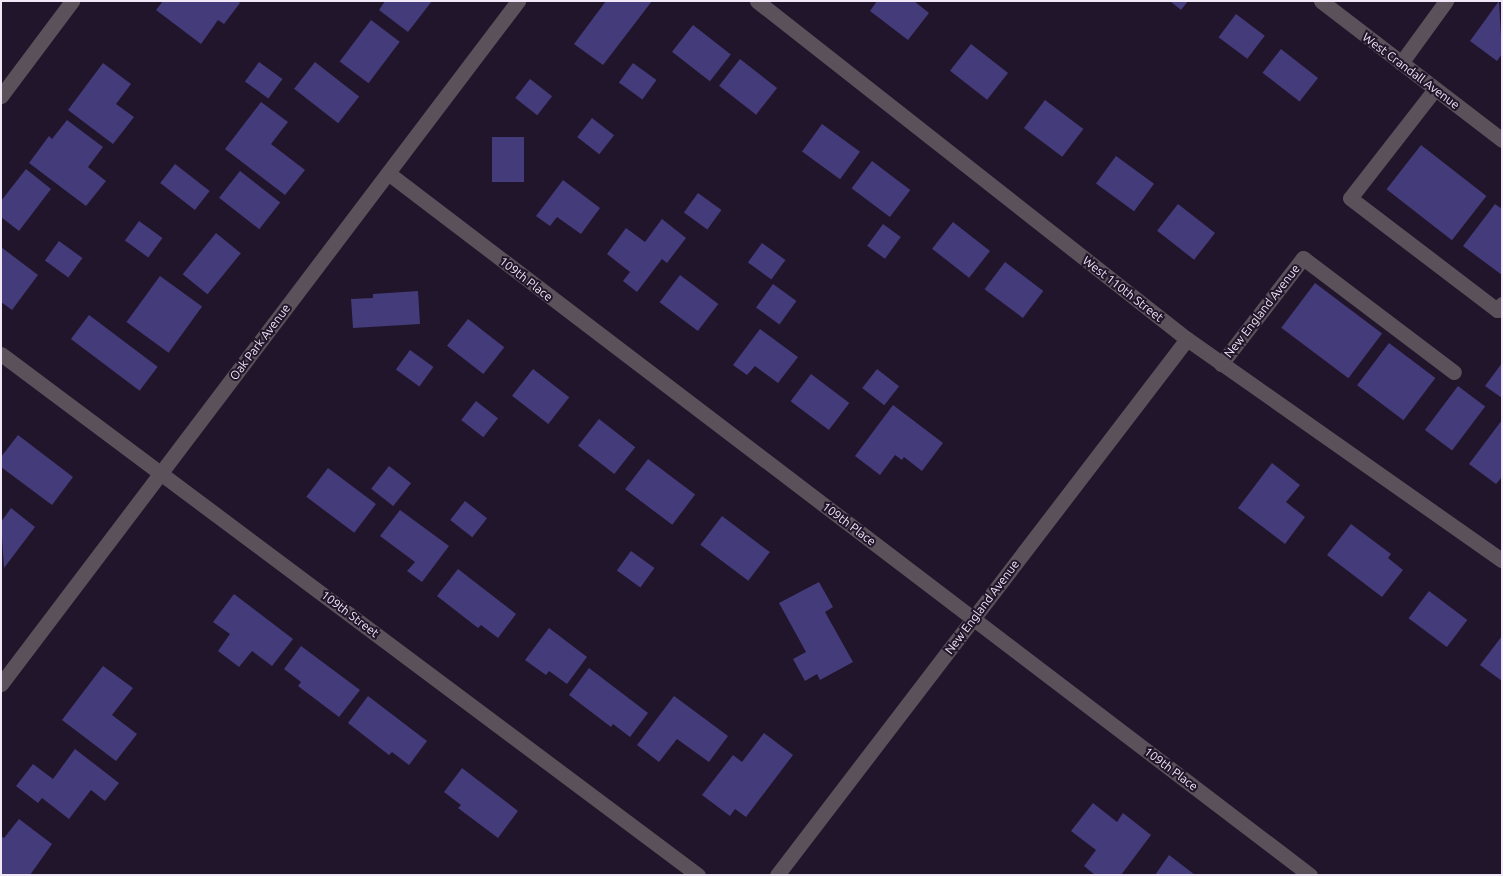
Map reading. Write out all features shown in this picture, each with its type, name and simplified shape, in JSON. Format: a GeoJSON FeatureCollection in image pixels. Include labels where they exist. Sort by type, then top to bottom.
{"type":"FeatureCollection","features":[{"type":"Feature","properties":{"kind":"street"},"geometry":{"type":"LineString","coordinates":[[1,96],[72,1]]}},
{"type":"Feature","properties":{"kind":"street","name":"Oak Park Avenue"},"geometry":{"type":"LineString","coordinates":[[1,684],[518,1]]}},
{"type":"Feature","properties":{"kind":"street","name":"West 110th Street"},"geometry":{"type":"LineString","coordinates":[[757,1],[1186,339],[1502,560]]}},
{"type":"Feature","properties":{"kind":"street","name":"West Crandall Avenue"},"geometry":{"type":"LineString","coordinates":[[1321,1],[1502,140]]}},
{"type":"Feature","properties":{"kind":"street"},"geometry":{"type":"LineString","coordinates":[[1401,63],[1446,1]]}},
{"type":"Feature","properties":{"kind":"street"},"geometry":{"type":"LineString","coordinates":[[1435,89],[1350,198],[1497,310],[1502,304]]}},
{"type":"Feature","properties":{"kind":"street","name":"109th Place"},"geometry":{"type":"LineString","coordinates":[[388,173],[1310,875]]}},
{"type":"Feature","properties":{"kind":"street","name":"New England Avenue"},"geometry":{"type":"LineString","coordinates":[[1221,364],[1303,258],[1454,372]]}},
{"type":"Feature","properties":{"kind":"street","name":"New England Avenue"},"geometry":{"type":"LineString","coordinates":[[777,875],[1186,339]]}},
{"type":"Feature","properties":{"kind":"street","name":"109th Street"},"geometry":{"type":"LineString","coordinates":[[1,354],[162,472],[698,875]]}},
{"type":"Feature","properties":{"kind":"building"},"geometry":{"type":"Polygon","coordinates":[[[163,1],[238,1],[240,3],[224,24],[218,20],[201,44],[156,10],[163,1]]]}},
{"type":"Feature","properties":{"kind":"building"},"geometry":{"type":"Polygon","coordinates":[[[385,1],[432,1],[408,32],[379,10],[385,1]]]}},
{"type":"Feature","properties":{"kind":"building"},"geometry":{"type":"Polygon","coordinates":[[[606,1],[652,1],[603,65],[574,44],[606,1]]]}},
{"type":"Feature","properties":{"kind":"building"},"geometry":{"type":"Polygon","coordinates":[[[877,1],[914,1],[929,13],[908,40],[870,11],[877,1]]]}},
{"type":"Feature","properties":{"kind":"building"},"geometry":{"type":"Polygon","coordinates":[[[1170,1],[1188,1],[1181,10],[1170,1]]]}},
{"type":"Feature","properties":{"kind":"building"},"geometry":{"type":"Polygon","coordinates":[[[1499,1],[1502,54],[1497,61],[1470,41],[1499,1]]]}},
{"type":"Feature","properties":{"kind":"building"},"geometry":{"type":"Polygon","coordinates":[[[1236,14],[1265,36],[1247,59],[1219,37],[1236,14]]]}},
{"type":"Feature","properties":{"kind":"building"},"geometry":{"type":"Polygon","coordinates":[[[371,20],[400,42],[368,83],[340,62],[371,20]]]}},
{"type":"Feature","properties":{"kind":"building"},"geometry":{"type":"Polygon","coordinates":[[[693,25],[731,55],[710,81],[672,52],[693,25]]]}},
{"type":"Feature","properties":{"kind":"building"},"geometry":{"type":"Polygon","coordinates":[[[971,44],[1008,73],[987,100],[950,71],[971,44]]]}},
{"type":"Feature","properties":{"kind":"building"},"geometry":{"type":"Polygon","coordinates":[[[1281,49],[1318,78],[1300,102],[1263,73],[1281,49]]]}},
{"type":"Feature","properties":{"kind":"building"},"geometry":{"type":"Polygon","coordinates":[[[740,59],[777,88],[756,115],[719,86],[740,59]]]}},
{"type":"Feature","properties":{"kind":"building"},"geometry":{"type":"Polygon","coordinates":[[[259,62],[282,79],[268,98],[245,81],[259,62]]]}},
{"type":"Feature","properties":{"kind":"building"},"geometry":{"type":"Polygon","coordinates":[[[315,62],[359,96],[338,123],[294,89],[315,62]]]}},
{"type":"Feature","properties":{"kind":"building"},"geometry":{"type":"Polygon","coordinates":[[[103,63],[131,84],[116,104],[134,117],[113,144],[68,110],[103,63]]]}},
{"type":"Feature","properties":{"kind":"building"},"geometry":{"type":"Polygon","coordinates":[[[633,63],[656,80],[642,99],[619,82],[633,63]]]}},
{"type":"Feature","properties":{"kind":"building"},"geometry":{"type":"Polygon","coordinates":[[[530,79],[552,96],[537,115],[515,98],[530,79]]]}},
{"type":"Feature","properties":{"kind":"building"},"geometry":{"type":"Polygon","coordinates":[[[1045,100],[1083,129],[1062,157],[1024,128],[1045,100]]]}},
{"type":"Feature","properties":{"kind":"building"},"geometry":{"type":"Polygon","coordinates":[[[261,102],[288,122],[271,144],[305,170],[285,195],[225,149],[261,102]]]}},
{"type":"Feature","properties":{"kind":"building"},"geometry":{"type":"Polygon","coordinates":[[[592,118],[614,135],[599,154],[577,137],[592,118]]]}},
{"type":"Feature","properties":{"kind":"building"},"geometry":{"type":"Polygon","coordinates":[[[67,120],[103,147],[88,167],[106,181],[86,206],[29,163],[49,136],[52,139],[67,120]]]}},
{"type":"Feature","properties":{"kind":"building"},"geometry":{"type":"Polygon","coordinates":[[[822,124],[860,152],[840,179],[802,152],[822,124]]]}},
{"type":"Feature","properties":{"kind":"building"},"geometry":{"type":"Polygon","coordinates":[[[492,137],[524,137],[524,182],[492,182],[492,137]]]}},
{"type":"Feature","properties":{"kind":"building"},"geometry":{"type":"Polygon","coordinates":[[[1421,145],[1486,196],[1452,240],[1387,189],[1421,145]]]}},
{"type":"Feature","properties":{"kind":"building"},"geometry":{"type":"Polygon","coordinates":[[[1116,156],[1154,184],[1134,211],[1096,184],[1116,156]]]}},
{"type":"Feature","properties":{"kind":"building"},"geometry":{"type":"Polygon","coordinates":[[[872,161],[910,190],[890,217],[852,188],[872,161]]]}},
{"type":"Feature","properties":{"kind":"building"},"geometry":{"type":"Polygon","coordinates":[[[175,164],[210,191],[195,210],[160,183],[175,164]]]}},
{"type":"Feature","properties":{"kind":"building"},"geometry":{"type":"Polygon","coordinates":[[[26,169],[51,189],[19,231],[1,217],[1,201],[26,169]]]}},
{"type":"Feature","properties":{"kind":"building"},"geometry":{"type":"Polygon","coordinates":[[[240,171],[280,202],[259,229],[219,198],[240,171]]]}},
{"type":"Feature","properties":{"kind":"building"},"geometry":{"type":"Polygon","coordinates":[[[563,180],[600,208],[581,234],[557,217],[550,226],[536,216],[563,180]]]}},
{"type":"Feature","properties":{"kind":"building"},"geometry":{"type":"Polygon","coordinates":[[[698,193],[721,210],[707,229],[684,212],[698,193]]]}},
{"type":"Feature","properties":{"kind":"building"},"geometry":{"type":"Polygon","coordinates":[[[1178,204],[1215,233],[1194,260],[1157,231],[1178,204]]]}},
{"type":"Feature","properties":{"kind":"building"},"geometry":{"type":"Polygon","coordinates":[[[1495,204],[1502,209],[1502,275],[1463,246],[1495,204]]]}},
{"type":"Feature","properties":{"kind":"building"},"geometry":{"type":"Polygon","coordinates":[[[662,219],[686,238],[667,263],[662,259],[637,292],[623,281],[630,272],[607,254],[626,228],[645,242],[662,219]]]}},
{"type":"Feature","properties":{"kind":"building"},"geometry":{"type":"Polygon","coordinates":[[[139,221],[162,238],[148,257],[125,240],[139,221]]]}},
{"type":"Feature","properties":{"kind":"building"},"geometry":{"type":"Polygon","coordinates":[[[953,222],[990,251],[969,278],[932,249],[953,222]]]}},
{"type":"Feature","properties":{"kind":"building"},"geometry":{"type":"Polygon","coordinates":[[[883,224],[901,237],[885,259],[867,246],[883,224]]]}},
{"type":"Feature","properties":{"kind":"building"},"geometry":{"type":"Polygon","coordinates":[[[216,233],[241,253],[208,294],[183,274],[216,233]]]}},
{"type":"Feature","properties":{"kind":"building"},"geometry":{"type":"Polygon","coordinates":[[[59,241],[82,258],[68,277],[45,260],[59,241]]]}},
{"type":"Feature","properties":{"kind":"building"},"geometry":{"type":"Polygon","coordinates":[[[762,243],[785,260],[771,279],[748,262],[762,243]]]}},
{"type":"Feature","properties":{"kind":"building"},"geometry":{"type":"Polygon","coordinates":[[[1,247],[38,275],[12,310],[1,302],[1,247]]]}},
{"type":"Feature","properties":{"kind":"building"},"geometry":{"type":"Polygon","coordinates":[[[1005,262],[1043,291],[1023,318],[985,289],[1005,262]]]}},
{"type":"Feature","properties":{"kind":"building"},"geometry":{"type":"Polygon","coordinates":[[[680,275],[718,304],[698,331],[660,302],[680,275]]]}},
{"type":"Feature","properties":{"kind":"building"},"geometry":{"type":"Polygon","coordinates":[[[160,276],[202,307],[169,353],[126,322],[160,276]]]}},
{"type":"Feature","properties":{"kind":"building"},"geometry":{"type":"Polygon","coordinates":[[[1315,283],[1382,334],[1348,378],[1281,328],[1315,283]]]}},
{"type":"Feature","properties":{"kind":"building"},"geometry":{"type":"Polygon","coordinates":[[[773,284],[796,301],[779,325],[756,307],[773,284]]]}},
{"type":"Feature","properties":{"kind":"building"},"geometry":{"type":"Polygon","coordinates":[[[418,291],[420,324],[353,328],[351,299],[373,298],[373,294],[418,291]]]}},
{"type":"Feature","properties":{"kind":"building"},"geometry":{"type":"Polygon","coordinates":[[[89,315],[158,367],[140,391],[71,339],[89,315]]]}},
{"type":"Feature","properties":{"kind":"building"},"geometry":{"type":"Polygon","coordinates":[[[468,319],[504,347],[483,374],[447,346],[468,319]]]}},
{"type":"Feature","properties":{"kind":"building"},"geometry":{"type":"Polygon","coordinates":[[[760,329],[798,357],[778,383],[755,366],[747,375],[733,365],[760,329]]]}},
{"type":"Feature","properties":{"kind":"building"},"geometry":{"type":"Polygon","coordinates":[[[1389,343],[1435,378],[1403,420],[1357,385],[1389,343]]]}},
{"type":"Feature","properties":{"kind":"building"},"geometry":{"type":"Polygon","coordinates":[[[410,350],[433,367],[419,386],[396,369],[410,350]]]}},
{"type":"Feature","properties":{"kind":"building"},"geometry":{"type":"Polygon","coordinates":[[[1502,363],[1502,398],[1485,386],[1502,363]]]}},
{"type":"Feature","properties":{"kind":"building"},"geometry":{"type":"Polygon","coordinates":[[[533,369],[569,397],[548,424],[512,396],[533,369]]]}},
{"type":"Feature","properties":{"kind":"building"},"geometry":{"type":"Polygon","coordinates":[[[877,369],[899,386],[884,405],[862,388],[877,369]]]}},
{"type":"Feature","properties":{"kind":"building"},"geometry":{"type":"Polygon","coordinates":[[[811,374],[849,403],[829,430],[791,401],[811,374]]]}},
{"type":"Feature","properties":{"kind":"building"},"geometry":{"type":"Polygon","coordinates":[[[1458,386],[1485,406],[1452,450],[1425,430],[1458,386]]]}},
{"type":"Feature","properties":{"kind":"building"},"geometry":{"type":"Polygon","coordinates":[[[476,401],[498,418],[483,437],[461,420],[476,401]]]}},
{"type":"Feature","properties":{"kind":"building"},"geometry":{"type":"Polygon","coordinates":[[[893,405],[943,443],[922,471],[904,457],[902,460],[895,455],[880,475],[855,456],[893,405]]]}},
{"type":"Feature","properties":{"kind":"building"},"geometry":{"type":"Polygon","coordinates":[[[599,419],[635,447],[614,474],[578,446],[599,419]]]}},
{"type":"Feature","properties":{"kind":"building"},"geometry":{"type":"Polygon","coordinates":[[[1502,420],[1502,477],[1496,484],[1469,464],[1502,420]]]}},
{"type":"Feature","properties":{"kind":"building"},"geometry":{"type":"Polygon","coordinates":[[[18,435],[73,477],[52,505],[1,467],[1,457],[18,435]]]}},
{"type":"Feature","properties":{"kind":"building"},"geometry":{"type":"Polygon","coordinates":[[[648,459],[695,495],[672,525],[625,489],[648,459]]]}},
{"type":"Feature","properties":{"kind":"building"},"geometry":{"type":"Polygon","coordinates":[[[1272,463],[1300,485],[1286,502],[1305,517],[1285,544],[1238,508],[1272,463]]]}},
{"type":"Feature","properties":{"kind":"building"},"geometry":{"type":"Polygon","coordinates":[[[389,466],[411,483],[393,506],[371,489],[389,466]]]}},
{"type":"Feature","properties":{"kind":"building"},"geometry":{"type":"Polygon","coordinates":[[[328,468],[376,504],[354,533],[306,497],[328,468]]]}},
{"type":"Feature","properties":{"kind":"building"},"geometry":{"type":"Polygon","coordinates":[[[465,501],[487,518],[472,537],[450,520],[465,501]]]}},
{"type":"Feature","properties":{"kind":"building"},"geometry":{"type":"Polygon","coordinates":[[[11,508],[35,527],[4,568],[1,522],[11,508]]]}},
{"type":"Feature","properties":{"kind":"building"},"geometry":{"type":"Polygon","coordinates":[[[400,510],[449,546],[422,582],[407,571],[415,562],[380,536],[400,510]]]}},
{"type":"Feature","properties":{"kind":"building"},"geometry":{"type":"Polygon","coordinates":[[[722,516],[770,552],[748,581],[700,545],[722,516]]]}},
{"type":"Feature","properties":{"kind":"building"},"geometry":{"type":"Polygon","coordinates":[[[1351,524],[1391,554],[1388,558],[1403,570],[1382,597],[1327,555],[1351,524]]]}},
{"type":"Feature","properties":{"kind":"building"},"geometry":{"type":"Polygon","coordinates":[[[631,551],[654,568],[640,587],[617,570],[631,551]]]}},
{"type":"Feature","properties":{"kind":"building"},"geometry":{"type":"Polygon","coordinates":[[[458,569],[516,614],[498,638],[481,625],[478,628],[437,596],[458,569]]]}},
{"type":"Feature","properties":{"kind":"building"},"geometry":{"type":"Polygon","coordinates":[[[819,582],[833,607],[825,612],[853,662],[820,680],[817,674],[805,681],[793,659],[806,652],[779,603],[819,582]]]}},
{"type":"Feature","properties":{"kind":"building"},"geometry":{"type":"Polygon","coordinates":[[[1429,591],[1467,620],[1447,647],[1409,618],[1429,591]]]}},
{"type":"Feature","properties":{"kind":"building"},"geometry":{"type":"Polygon","coordinates":[[[234,594],[293,639],[272,666],[252,651],[239,667],[218,651],[230,634],[213,622],[234,594]]]}},
{"type":"Feature","properties":{"kind":"building"},"geometry":{"type":"Polygon","coordinates":[[[549,628],[587,657],[567,684],[549,671],[546,675],[525,660],[549,628]]]}},
{"type":"Feature","properties":{"kind":"building"},"geometry":{"type":"Polygon","coordinates":[[[1502,636],[1502,681],[1480,665],[1502,636]]]}},
{"type":"Feature","properties":{"kind":"building"},"geometry":{"type":"Polygon","coordinates":[[[301,646],[360,690],[339,717],[298,686],[301,682],[284,669],[301,646]]]}},
{"type":"Feature","properties":{"kind":"building"},"geometry":{"type":"Polygon","coordinates":[[[103,666],[133,688],[112,715],[137,734],[116,761],[62,720],[103,666]]]}},
{"type":"Feature","properties":{"kind":"building"},"geometry":{"type":"Polygon","coordinates":[[[589,668],[648,713],[630,737],[613,724],[611,727],[569,695],[589,668]]]}},
{"type":"Feature","properties":{"kind":"building"},"geometry":{"type":"Polygon","coordinates":[[[368,696],[427,741],[409,765],[392,752],[389,755],[348,723],[368,696]]]}},
{"type":"Feature","properties":{"kind":"building"},"geometry":{"type":"Polygon","coordinates":[[[674,696],[728,736],[709,762],[677,739],[659,762],[637,745],[674,696]]]}},
{"type":"Feature","properties":{"kind":"building"},"geometry":{"type":"Polygon","coordinates":[[[764,733],[793,755],[746,817],[735,809],[730,816],[702,795],[733,755],[742,762],[764,733]]]}},
{"type":"Feature","properties":{"kind":"building"},"geometry":{"type":"Polygon","coordinates":[[[75,749],[119,783],[105,801],[91,790],[69,819],[42,798],[38,803],[16,786],[33,764],[53,779],[75,749]]]}},
{"type":"Feature","properties":{"kind":"building"},"geometry":{"type":"Polygon","coordinates":[[[462,768],[518,811],[498,838],[458,808],[461,805],[444,792],[462,768]]]}},
{"type":"Feature","properties":{"kind":"building"},"geometry":{"type":"Polygon","coordinates":[[[1093,803],[1117,822],[1123,813],[1151,835],[1121,875],[1095,875],[1084,866],[1096,850],[1071,831],[1093,803]]]}},
{"type":"Feature","properties":{"kind":"building"},"geometry":{"type":"Polygon","coordinates":[[[19,819],[52,844],[30,875],[1,875],[1,836],[4,838],[19,819]]]}},
{"type":"Feature","properties":{"kind":"building"},"geometry":{"type":"Polygon","coordinates":[[[1169,855],[1195,875],[1155,875],[1169,855]]]}}]}
